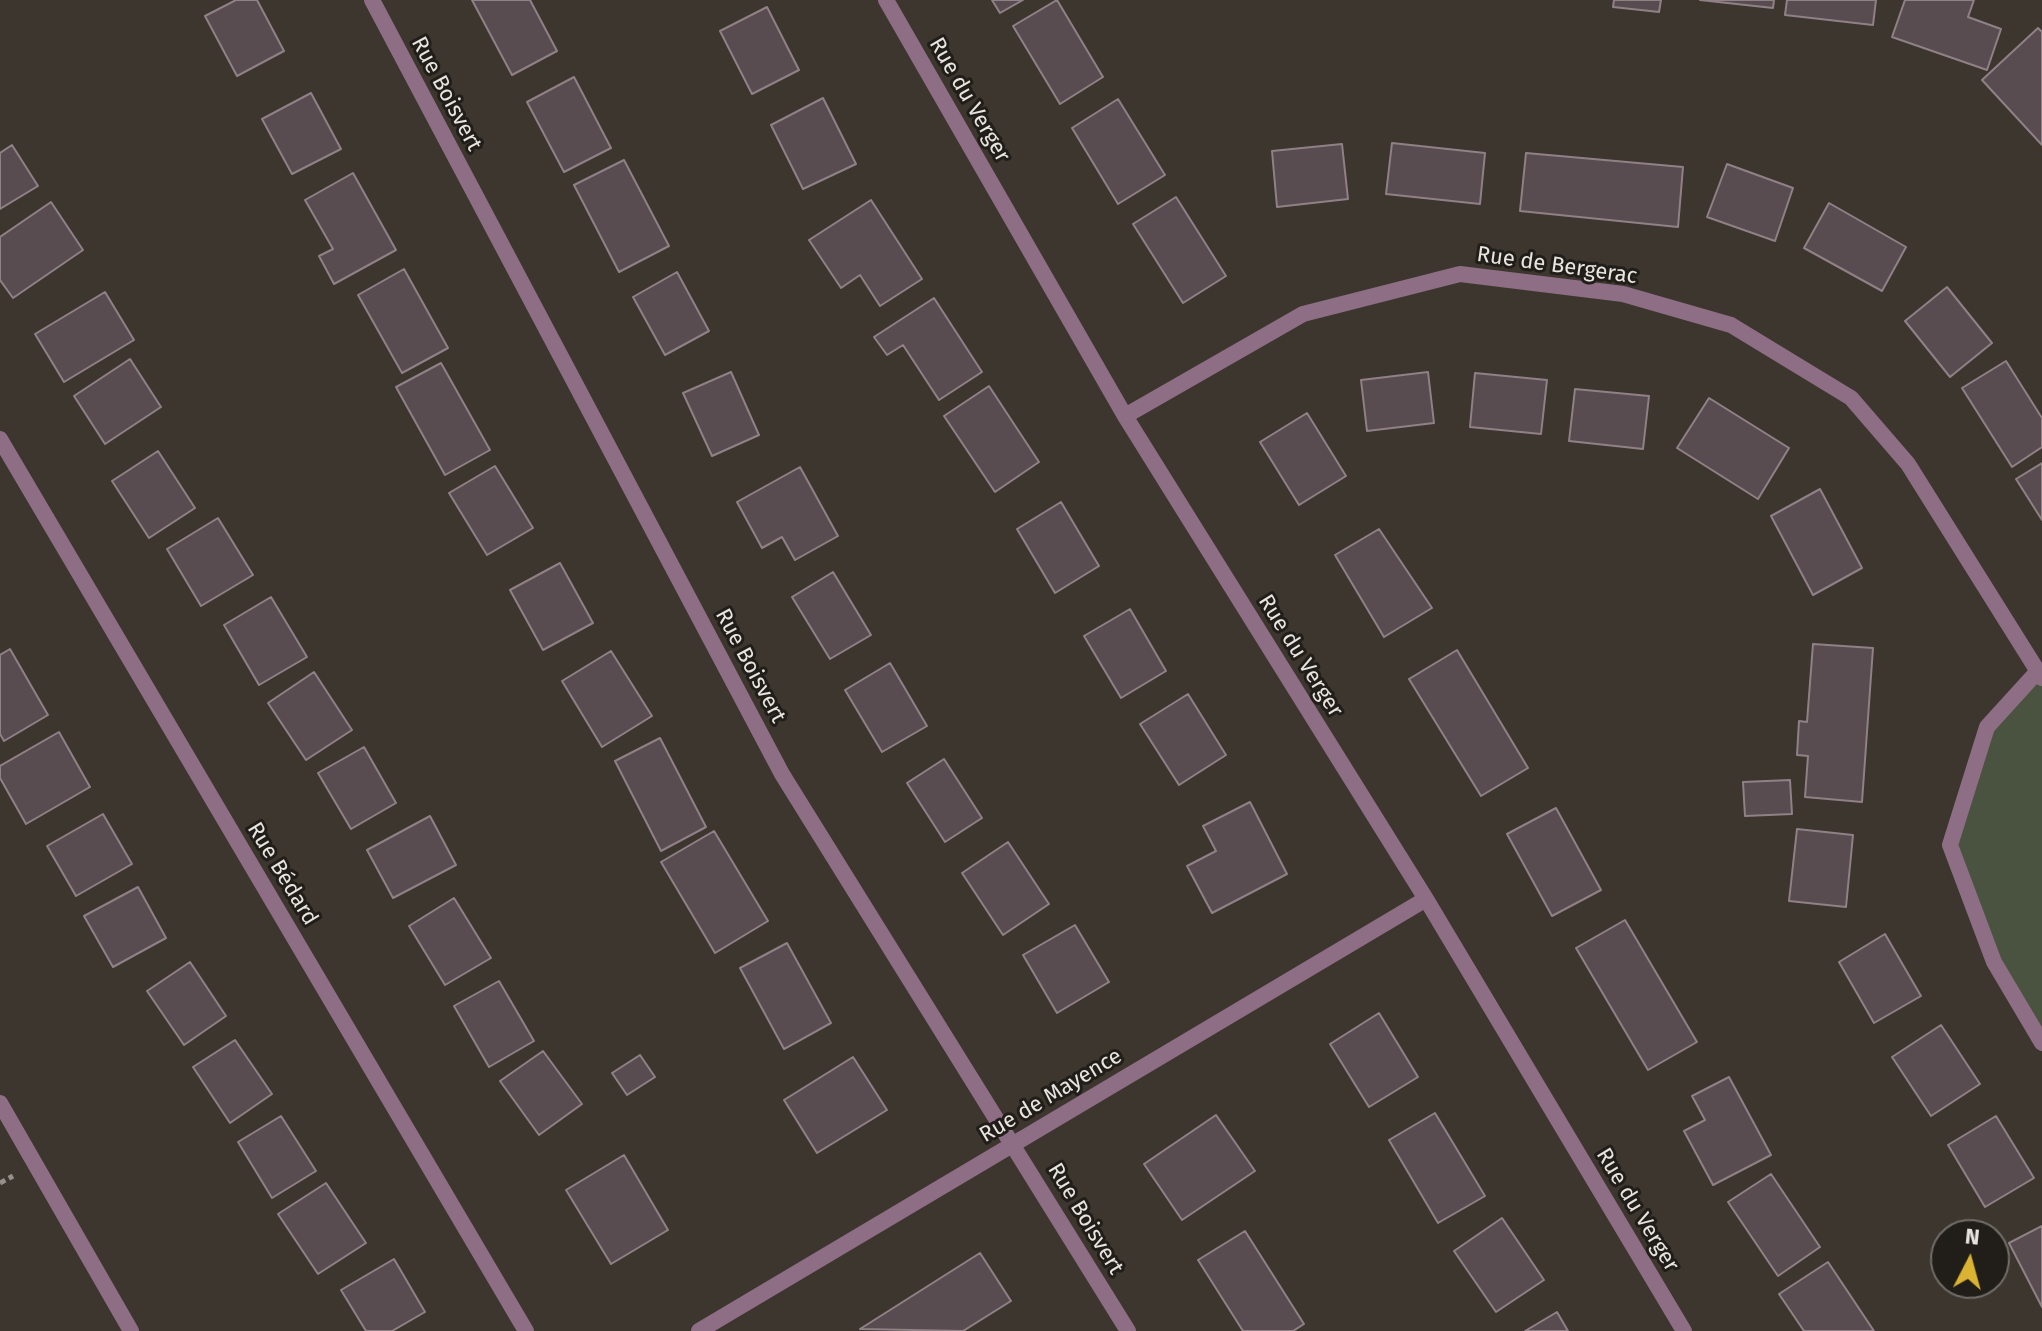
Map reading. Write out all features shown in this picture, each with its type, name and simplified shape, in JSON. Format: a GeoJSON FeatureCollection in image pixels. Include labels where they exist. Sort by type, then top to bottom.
{"type":"FeatureCollection","features":[{"type":"Feature","properties":{"kind":"street","name":"Rue Boisvert"},"geometry":{"type":"LineString","coordinates":[[372,0],[782,774],[1128,1331]]}},
{"type":"Feature","properties":{"kind":"street","name":"Rue du Verger"},"geometry":{"type":"LineString","coordinates":[[886,0],[1125,416],[1426,899],[1684,1331]]}},
{"type":"Feature","properties":{"kind":"street","name":"Rue de Bergerac"},"geometry":{"type":"LineString","coordinates":[[1125,416],[1303,314],[1460,274],[1623,294],[1731,325],[1851,398],[1908,464],[2040,675],[1987,727],[1950,845],[1994,962],[2042,1043]]}},
{"type":"Feature","properties":{"kind":"street","name":"Rue Bédard"},"geometry":{"type":"LineString","coordinates":[[0,439],[526,1331]]}},
{"type":"Feature","properties":{"kind":"street","name":"Rue de Mayence"},"geometry":{"type":"LineString","coordinates":[[699,1331],[1426,899]]}},
{"type":"Feature","properties":{"kind":"street"},"geometry":{"type":"LineString","coordinates":[[0,1103],[131,1331]]}},
{"type":"Feature","properties":{"kind":"green space"},"geometry":{"type":"Polygon","coordinates":[[[2042,678],[2042,1043],[1994,962],[1950,846],[1987,727],[2042,678]]]}},
{"type":"Feature","properties":{"kind":"building"},"geometry":{"type":"Polygon","coordinates":[[[236,0],[257,0],[284,51],[237,76],[205,16],[236,0]]]}},
{"type":"Feature","properties":{"kind":"building"},"geometry":{"type":"Polygon","coordinates":[[[472,0],[530,0],[557,51],[512,75],[472,0]]]}},
{"type":"Feature","properties":{"kind":"building"},"geometry":{"type":"Polygon","coordinates":[[[992,0],[1023,0],[1000,13],[992,0]]]}},
{"type":"Feature","properties":{"kind":"building"},"geometry":{"type":"Polygon","coordinates":[[[1057,0],[1103,77],[1060,104],[1013,26],[1057,0]]]}},
{"type":"Feature","properties":{"kind":"building"},"geometry":{"type":"Polygon","coordinates":[[[1614,0],[1661,0],[1659,12],[1613,7],[1614,0]]]}},
{"type":"Feature","properties":{"kind":"building"},"geometry":{"type":"Polygon","coordinates":[[[1700,0],[1774,0],[1773,8],[1700,0]]]}},
{"type":"Feature","properties":{"kind":"building"},"geometry":{"type":"Polygon","coordinates":[[[1787,0],[1876,0],[1873,25],[1785,15],[1787,0]]]}},
{"type":"Feature","properties":{"kind":"building"},"geometry":{"type":"Polygon","coordinates":[[[1905,0],[1974,0],[1968,17],[2001,29],[1987,70],[1892,37],[1905,0]]]}},
{"type":"Feature","properties":{"kind":"building"},"geometry":{"type":"Polygon","coordinates":[[[767,7],[799,70],[752,94],[720,31],[767,7]]]}},
{"type":"Feature","properties":{"kind":"building"},"geometry":{"type":"Polygon","coordinates":[[[2038,28],[2042,32],[2042,145],[1982,80],[2038,28]]]}},
{"type":"Feature","properties":{"kind":"building"},"geometry":{"type":"Polygon","coordinates":[[[574,77],[611,148],[564,172],[527,102],[574,77]]]}},
{"type":"Feature","properties":{"kind":"building"},"geometry":{"type":"Polygon","coordinates":[[[311,93],[341,149],[292,174],[262,119],[311,93]]]}},
{"type":"Feature","properties":{"kind":"building"},"geometry":{"type":"Polygon","coordinates":[[[823,98],[856,164],[803,189],[771,125],[823,98]]]}},
{"type":"Feature","properties":{"kind":"building"},"geometry":{"type":"Polygon","coordinates":[[[1118,99],[1165,175],[1118,204],[1072,128],[1118,99]]]}},
{"type":"Feature","properties":{"kind":"building"},"geometry":{"type":"Polygon","coordinates":[[[1392,143],[1485,153],[1480,204],[1386,194],[1392,143]]]}},
{"type":"Feature","properties":{"kind":"building"},"geometry":{"type":"Polygon","coordinates":[[[1342,144],[1348,199],[1277,207],[1272,151],[1342,144]]]}},
{"type":"Feature","properties":{"kind":"building"},"geometry":{"type":"Polygon","coordinates":[[[12,145],[38,186],[0,209],[0,153],[12,145]]]}},
{"type":"Feature","properties":{"kind":"building"},"geometry":{"type":"Polygon","coordinates":[[[1526,153],[1683,167],[1678,227],[1520,211],[1526,153]]]}},
{"type":"Feature","properties":{"kind":"building"},"geometry":{"type":"Polygon","coordinates":[[[624,160],[669,246],[619,272],[574,185],[624,160]]]}},
{"type":"Feature","properties":{"kind":"building"},"geometry":{"type":"Polygon","coordinates":[[[1727,164],[1793,188],[1775,241],[1707,217],[1727,164]]]}},
{"type":"Feature","properties":{"kind":"building"},"geometry":{"type":"Polygon","coordinates":[[[353,173],[396,250],[334,284],[319,256],[333,249],[305,200],[353,173]]]}},
{"type":"Feature","properties":{"kind":"building"},"geometry":{"type":"Polygon","coordinates":[[[1176,197],[1226,276],[1183,303],[1133,224],[1176,197]]]}},
{"type":"Feature","properties":{"kind":"building"},"geometry":{"type":"Polygon","coordinates":[[[871,200],[922,279],[880,306],[860,275],[841,288],[809,240],[871,200]]]}},
{"type":"Feature","properties":{"kind":"building"},"geometry":{"type":"Polygon","coordinates":[[[51,202],[83,250],[13,298],[0,280],[0,237],[51,202]]]}},
{"type":"Feature","properties":{"kind":"building"},"geometry":{"type":"Polygon","coordinates":[[[1829,203],[1906,247],[1882,291],[1804,248],[1829,203]]]}},
{"type":"Feature","properties":{"kind":"building"},"geometry":{"type":"Polygon","coordinates":[[[404,269],[448,348],[402,373],[358,295],[404,269]]]}},
{"type":"Feature","properties":{"kind":"building"},"geometry":{"type":"Polygon","coordinates":[[[677,272],[709,331],[665,355],[633,297],[677,272]]]}},
{"type":"Feature","properties":{"kind":"building"},"geometry":{"type":"Polygon","coordinates":[[[1947,287],[1992,343],[1950,377],[1905,321],[1947,287]]]}},
{"type":"Feature","properties":{"kind":"building"},"geometry":{"type":"Polygon","coordinates":[[[105,292],[134,340],[64,382],[35,334],[105,292]]]}},
{"type":"Feature","properties":{"kind":"building"},"geometry":{"type":"Polygon","coordinates":[[[934,298],[982,372],[939,400],[903,345],[887,355],[874,337],[934,298]]]}},
{"type":"Feature","properties":{"kind":"building"},"geometry":{"type":"Polygon","coordinates":[[[130,359],[161,407],[105,444],[74,396],[130,359]]]}},
{"type":"Feature","properties":{"kind":"building"},"geometry":{"type":"Polygon","coordinates":[[[2006,361],[2042,418],[2042,447],[2012,467],[1962,388],[2006,361]]]}},
{"type":"Feature","properties":{"kind":"building"},"geometry":{"type":"Polygon","coordinates":[[[441,363],[490,450],[445,475],[396,387],[441,363]]]}},
{"type":"Feature","properties":{"kind":"building"},"geometry":{"type":"Polygon","coordinates":[[[731,372],[759,435],[712,456],[683,393],[731,372]]]}},
{"type":"Feature","properties":{"kind":"building"},"geometry":{"type":"Polygon","coordinates":[[[1428,372],[1434,423],[1367,431],[1361,380],[1428,372]]]}},
{"type":"Feature","properties":{"kind":"building"},"geometry":{"type":"Polygon","coordinates":[[[1475,373],[1547,380],[1541,434],[1470,427],[1475,373]]]}},
{"type":"Feature","properties":{"kind":"building"},"geometry":{"type":"Polygon","coordinates":[[[989,386],[1039,462],[995,492],[944,416],[989,386]]]}},
{"type":"Feature","properties":{"kind":"building"},"geometry":{"type":"Polygon","coordinates":[[[1575,389],[1649,396],[1643,449],[1569,441],[1575,389]]]}},
{"type":"Feature","properties":{"kind":"building"},"geometry":{"type":"Polygon","coordinates":[[[1709,398],[1789,448],[1758,499],[1677,448],[1709,398]]]}},
{"type":"Feature","properties":{"kind":"building"},"geometry":{"type":"Polygon","coordinates":[[[1307,413],[1346,476],[1299,505],[1260,442],[1307,413]]]}},
{"type":"Feature","properties":{"kind":"building"},"geometry":{"type":"Polygon","coordinates":[[[158,451],[195,508],[149,538],[112,481],[158,451]]]}},
{"type":"Feature","properties":{"kind":"building"},"geometry":{"type":"Polygon","coordinates":[[[2042,463],[2042,520],[2016,479],[2042,463]]]}},
{"type":"Feature","properties":{"kind":"building"},"geometry":{"type":"Polygon","coordinates":[[[495,466],[533,528],[487,555],[449,493],[495,466]]]}},
{"type":"Feature","properties":{"kind":"building"},"geometry":{"type":"Polygon","coordinates":[[[800,467],[838,536],[795,560],[782,537],[762,548],[737,502],[800,467]]]}},
{"type":"Feature","properties":{"kind":"building"},"geometry":{"type":"Polygon","coordinates":[[[1820,489],[1862,568],[1813,595],[1771,516],[1820,489]]]}},
{"type":"Feature","properties":{"kind":"building"},"geometry":{"type":"Polygon","coordinates":[[[1061,502],[1099,566],[1055,593],[1017,529],[1061,502]]]}},
{"type":"Feature","properties":{"kind":"building"},"geometry":{"type":"Polygon","coordinates":[[[218,518],[253,575],[201,606],[167,549],[218,518]]]}},
{"type":"Feature","properties":{"kind":"building"},"geometry":{"type":"Polygon","coordinates":[[[1379,529],[1432,608],[1384,637],[1335,555],[1379,529]]]}},
{"type":"Feature","properties":{"kind":"building"},"geometry":{"type":"Polygon","coordinates":[[[560,563],[593,623],[543,650],[510,590],[560,563]]]}},
{"type":"Feature","properties":{"kind":"building"},"geometry":{"type":"Polygon","coordinates":[[[833,572],[871,635],[830,659],[792,597],[833,572]]]}},
{"type":"Feature","properties":{"kind":"building"},"geometry":{"type":"Polygon","coordinates":[[[271,597],[307,657],[259,685],[224,625],[271,597]]]}},
{"type":"Feature","properties":{"kind":"building"},"geometry":{"type":"Polygon","coordinates":[[[1130,609],[1166,671],[1121,698],[1084,636],[1130,609]]]}},
{"type":"Feature","properties":{"kind":"building"},"geometry":{"type":"Polygon","coordinates":[[[1813,644],[1873,648],[1862,802],[1805,797],[1808,756],[1797,755],[1799,721],[1807,722],[1813,644]]]}},
{"type":"Feature","properties":{"kind":"building"},"geometry":{"type":"Polygon","coordinates":[[[10,649],[48,715],[4,741],[0,734],[0,655],[10,649]]]}},
{"type":"Feature","properties":{"kind":"building"},"geometry":{"type":"Polygon","coordinates":[[[1457,650],[1528,768],[1481,796],[1409,679],[1457,650]]]}},
{"type":"Feature","properties":{"kind":"building"},"geometry":{"type":"Polygon","coordinates":[[[611,651],[652,716],[602,747],[562,681],[611,651]]]}},
{"type":"Feature","properties":{"kind":"building"},"geometry":{"type":"Polygon","coordinates":[[[890,663],[927,726],[882,752],[845,690],[890,663]]]}},
{"type":"Feature","properties":{"kind":"building"},"geometry":{"type":"Polygon","coordinates":[[[314,672],[352,730],[306,760],[268,703],[314,672]]]}},
{"type":"Feature","properties":{"kind":"building"},"geometry":{"type":"Polygon","coordinates":[[[1188,694],[1226,755],[1179,785],[1140,724],[1188,694]]]}},
{"type":"Feature","properties":{"kind":"building"},"geometry":{"type":"Polygon","coordinates":[[[59,732],[90,787],[26,824],[0,778],[0,766],[59,732]]]}},
{"type":"Feature","properties":{"kind":"building"},"geometry":{"type":"Polygon","coordinates":[[[660,738],[706,827],[661,851],[615,761],[660,738]]]}},
{"type":"Feature","properties":{"kind":"building"},"geometry":{"type":"Polygon","coordinates":[[[364,747],[396,803],[351,829],[318,773],[364,747]]]}},
{"type":"Feature","properties":{"kind":"building"},"geometry":{"type":"Polygon","coordinates":[[[944,759],[982,818],[945,842],[907,783],[944,759]]]}},
{"type":"Feature","properties":{"kind":"building"},"geometry":{"type":"Polygon","coordinates":[[[1790,780],[1792,814],[1745,816],[1743,782],[1790,780]]]}},
{"type":"Feature","properties":{"kind":"building"},"geometry":{"type":"Polygon","coordinates":[[[1250,802],[1287,874],[1212,913],[1187,866],[1216,851],[1203,826],[1250,802]]]}},
{"type":"Feature","properties":{"kind":"building"},"geometry":{"type":"Polygon","coordinates":[[[1556,808],[1601,890],[1552,916],[1507,834],[1556,808]]]}},
{"type":"Feature","properties":{"kind":"building"},"geometry":{"type":"Polygon","coordinates":[[[103,814],[132,864],[76,896],[47,846],[103,814]]]}},
{"type":"Feature","properties":{"kind":"building"},"geometry":{"type":"Polygon","coordinates":[[[430,816],[456,865],[393,898],[367,850],[430,816]]]}},
{"type":"Feature","properties":{"kind":"building"},"geometry":{"type":"Polygon","coordinates":[[[1797,829],[1853,835],[1846,907],[1789,901],[1797,829]]]}},
{"type":"Feature","properties":{"kind":"building"},"geometry":{"type":"Polygon","coordinates":[[[714,831],[768,921],[715,953],[661,862],[714,831]]]}},
{"type":"Feature","properties":{"kind":"building"},"geometry":{"type":"Polygon","coordinates":[[[1008,842],[1049,904],[1003,935],[962,873],[1008,842]]]}},
{"type":"Feature","properties":{"kind":"building"},"geometry":{"type":"Polygon","coordinates":[[[138,887],[166,938],[113,967],[84,916],[138,887]]]}},
{"type":"Feature","properties":{"kind":"building"},"geometry":{"type":"Polygon","coordinates":[[[454,898],[491,958],[445,985],[409,926],[454,898]]]}},
{"type":"Feature","properties":{"kind":"building"},"geometry":{"type":"Polygon","coordinates":[[[1625,920],[1697,1042],[1648,1070],[1576,948],[1625,920]]]}},
{"type":"Feature","properties":{"kind":"building"},"geometry":{"type":"Polygon","coordinates":[[[1075,925],[1109,982],[1057,1013],[1023,955],[1075,925]]]}},
{"type":"Feature","properties":{"kind":"building"},"geometry":{"type":"Polygon","coordinates":[[[1885,934],[1921,996],[1874,1023],[1839,962],[1885,934]]]}},
{"type":"Feature","properties":{"kind":"building"},"geometry":{"type":"Polygon","coordinates":[[[787,943],[831,1023],[784,1049],[740,968],[787,943]]]}},
{"type":"Feature","properties":{"kind":"building"},"geometry":{"type":"Polygon","coordinates":[[[190,962],[226,1016],[184,1045],[147,991],[190,962]]]}},
{"type":"Feature","properties":{"kind":"building"},"geometry":{"type":"Polygon","coordinates":[[[499,981],[534,1041],[489,1067],[454,1006],[499,981]]]}},
{"type":"Feature","properties":{"kind":"building"},"geometry":{"type":"Polygon","coordinates":[[[1379,1013],[1418,1077],[1369,1107],[1330,1044],[1379,1013]]]}},
{"type":"Feature","properties":{"kind":"building"},"geometry":{"type":"Polygon","coordinates":[[[1941,1025],[1980,1084],[1931,1116],[1892,1057],[1941,1025]]]}},
{"type":"Feature","properties":{"kind":"building"},"geometry":{"type":"Polygon","coordinates":[[[235,1040],[272,1094],[230,1123],[193,1067],[235,1040]]]}},
{"type":"Feature","properties":{"kind":"building"},"geometry":{"type":"Polygon","coordinates":[[[543,1051],[582,1104],[539,1135],[500,1081],[543,1051]]]}},
{"type":"Feature","properties":{"kind":"building"},"geometry":{"type":"Polygon","coordinates":[[[640,1055],[655,1077],[627,1095],[612,1073],[640,1055]]]}},
{"type":"Feature","properties":{"kind":"building"},"geometry":{"type":"Polygon","coordinates":[[[853,1057],[887,1110],[817,1153],[784,1100],[853,1057]]]}},
{"type":"Feature","properties":{"kind":"building"},"geometry":{"type":"Polygon","coordinates":[[[1729,1077],[1771,1155],[1713,1185],[1684,1131],[1705,1120],[1692,1096],[1729,1077]]]}},
{"type":"Feature","properties":{"kind":"building"},"geometry":{"type":"Polygon","coordinates":[[[1435,1113],[1485,1196],[1438,1223],[1389,1140],[1435,1113]]]}},
{"type":"Feature","properties":{"kind":"building"},"geometry":{"type":"Polygon","coordinates":[[[1216,1115],[1255,1171],[1182,1220],[1144,1164],[1216,1115]]]}},
{"type":"Feature","properties":{"kind":"building"},"geometry":{"type":"Polygon","coordinates":[[[281,1116],[316,1171],[272,1198],[238,1142],[281,1116]]]}},
{"type":"Feature","properties":{"kind":"building"},"geometry":{"type":"Polygon","coordinates":[[[1996,1116],[2034,1178],[1985,1207],[1948,1145],[1996,1116]]]}},
{"type":"Feature","properties":{"kind":"building"},"geometry":{"type":"Polygon","coordinates":[[[624,1155],[668,1230],[611,1264],[566,1190],[624,1155]]]}},
{"type":"Feature","properties":{"kind":"building"},"geometry":{"type":"Polygon","coordinates":[[[1771,1174],[1820,1247],[1778,1276],[1728,1202],[1771,1174]]]}},
{"type":"Feature","properties":{"kind":"building"},"geometry":{"type":"Polygon","coordinates":[[[326,1183],[366,1243],[318,1274],[278,1214],[326,1183]]]}},
{"type":"Feature","properties":{"kind":"building"},"geometry":{"type":"Polygon","coordinates":[[[1502,1218],[1544,1280],[1496,1312],[1454,1251],[1502,1218]]]}},
{"type":"Feature","properties":{"kind":"building"},"geometry":{"type":"Polygon","coordinates":[[[2042,1226],[2042,1307],[2010,1245],[2042,1226]]]}},
{"type":"Feature","properties":{"kind":"building"},"geometry":{"type":"Polygon","coordinates":[[[1245,1231],[1304,1324],[1293,1331],[1243,1331],[1198,1260],[1245,1231]]]}},
{"type":"Feature","properties":{"kind":"building"},"geometry":{"type":"Polygon","coordinates":[[[980,1253],[1011,1301],[963,1331],[860,1329],[980,1253]]]}},
{"type":"Feature","properties":{"kind":"building"},"geometry":{"type":"Polygon","coordinates":[[[394,1259],[425,1312],[392,1331],[366,1331],[341,1290],[394,1259]]]}},
{"type":"Feature","properties":{"kind":"building"},"geometry":{"type":"Polygon","coordinates":[[[1828,1262],[1874,1331],[1804,1331],[1779,1294],[1828,1262]]]}},
{"type":"Feature","properties":{"kind":"building"},"geometry":{"type":"Polygon","coordinates":[[[1557,1312],[1568,1331],[1525,1331],[1557,1312]]]}}]}
